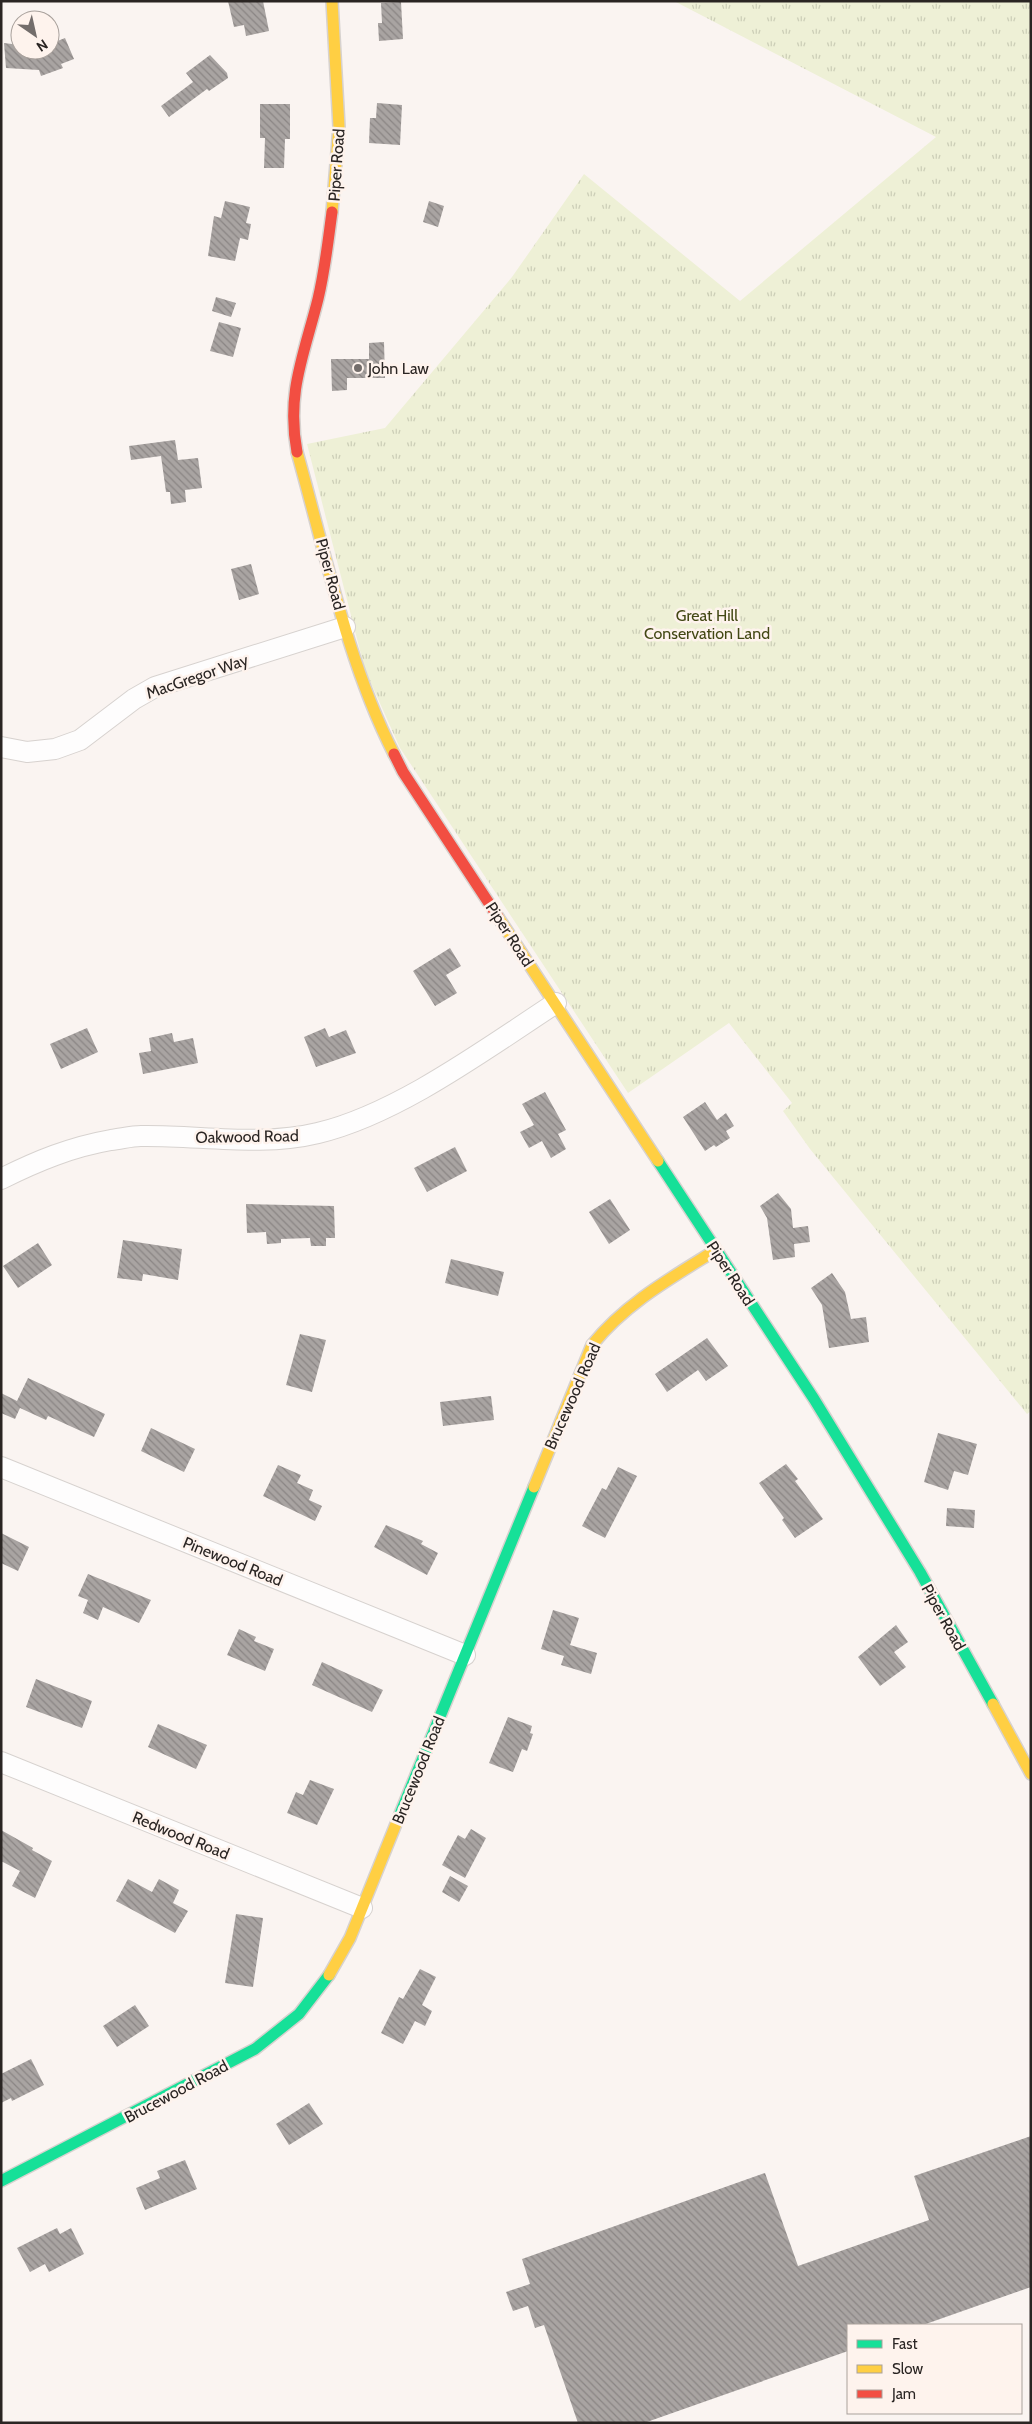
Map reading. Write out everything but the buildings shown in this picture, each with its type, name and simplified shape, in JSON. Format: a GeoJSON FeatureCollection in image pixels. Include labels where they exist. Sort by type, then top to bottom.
{"type":"FeatureCollection","features":[{"type":"Feature","properties":{"kind":"street","name":"Piper Road"},"geometry":{"type":"LineString","coordinates":[[332,1],[339,102],[335,186],[319,296],[295,379],[290,408],[295,447],[358,671],[373,710],[403,772],[814,1399],[920,1572],[1031,1774]]}},
{"type":"Feature","properties":{"kind":"street","name":"MacGregor Way"},"geometry":{"type":"LineString","coordinates":[[1,747],[27,752],[54,749],[80,740],[134,699],[155,687],[345,627]]}},
{"type":"Feature","properties":{"kind":"street","name":"Oakwood Road"},"geometry":{"type":"LineString","coordinates":[[1,1179],[39,1160],[80,1146],[139,1136],[272,1138],[318,1133],[381,1110],[417,1090],[556,1004]]}},
{"type":"Feature","properties":{"kind":"street","name":"Brucewood Road"},"geometry":{"type":"LineString","coordinates":[[1,2182],[255,2049],[279,2034],[310,2003],[325,1984],[338,1963],[362,1908],[592,1345],[602,1331],[630,1306],[716,1250]]}},
{"type":"Feature","properties":{"kind":"street","name":"Pinewood Road"},"geometry":{"type":"LineString","coordinates":[[1,1467],[465,1655]]}},
{"type":"Feature","properties":{"kind":"street","name":"Redwood Road"},"geometry":{"type":"LineString","coordinates":[[1,1762],[362,1908]]}},
{"type":"Feature","properties":{"kind":"green space","name":"Great Hill Conservation Land"},"geometry":{"type":"Polygon","coordinates":[[[674,1],[1031,1],[1031,1411],[1027,1414],[810,1149],[783,1111],[792,1103],[729,1023],[628,1093],[400,748],[365,670],[307,444],[385,428],[512,277],[584,174],[740,301],[936,137],[674,1]]]}},
{"type":"Feature","properties":{"kind":"traffic: fast"},"geometry":{"type":"LineString","coordinates":[[658,1161],[814,1399],[920,1572],[993,1704]]}},
{"type":"Feature","properties":{"kind":"traffic: fast"},"geometry":{"type":"LineString","coordinates":[[398,1819],[534,1487]]}},
{"type":"Feature","properties":{"kind":"traffic: fast"},"geometry":{"type":"LineString","coordinates":[[1,2181],[255,2049],[299,2014],[329,1975]]}},
{"type":"Feature","properties":{"kind":"traffic: slow"},"geometry":{"type":"LineString","coordinates":[[332,1],[339,127],[332,212]]}},
{"type":"Feature","properties":{"kind":"traffic: slow"},"geometry":{"type":"LineString","coordinates":[[297,452],[350,644],[377,719],[394,754]]}},
{"type":"Feature","properties":{"kind":"traffic: slow"},"geometry":{"type":"LineString","coordinates":[[498,917],[658,1161]]}},
{"type":"Feature","properties":{"kind":"traffic: slow"},"geometry":{"type":"LineString","coordinates":[[534,1487],[592,1345],[619,1316],[634,1304],[666,1281],[716,1250]]}},
{"type":"Feature","properties":{"kind":"traffic: slow"},"geometry":{"type":"LineString","coordinates":[[993,1704],[1031,1774]]}},
{"type":"Feature","properties":{"kind":"traffic: slow"},"geometry":{"type":"LineString","coordinates":[[329,1975],[350,1938],[398,1819]]}},
{"type":"Feature","properties":{"kind":"traffic: jam"},"geometry":{"type":"LineString","coordinates":[[297,452],[294,431],[295,392],[302,356],[318,299],[332,212]]}},
{"type":"Feature","properties":{"kind":"traffic: jam"},"geometry":{"type":"LineString","coordinates":[[394,754],[403,772],[498,917]]}},
{"type":"Feature","properties":{"kind":"place","name":"John Law"},"geometry":{"type":"Point","coordinates":[358,368]}}]}
